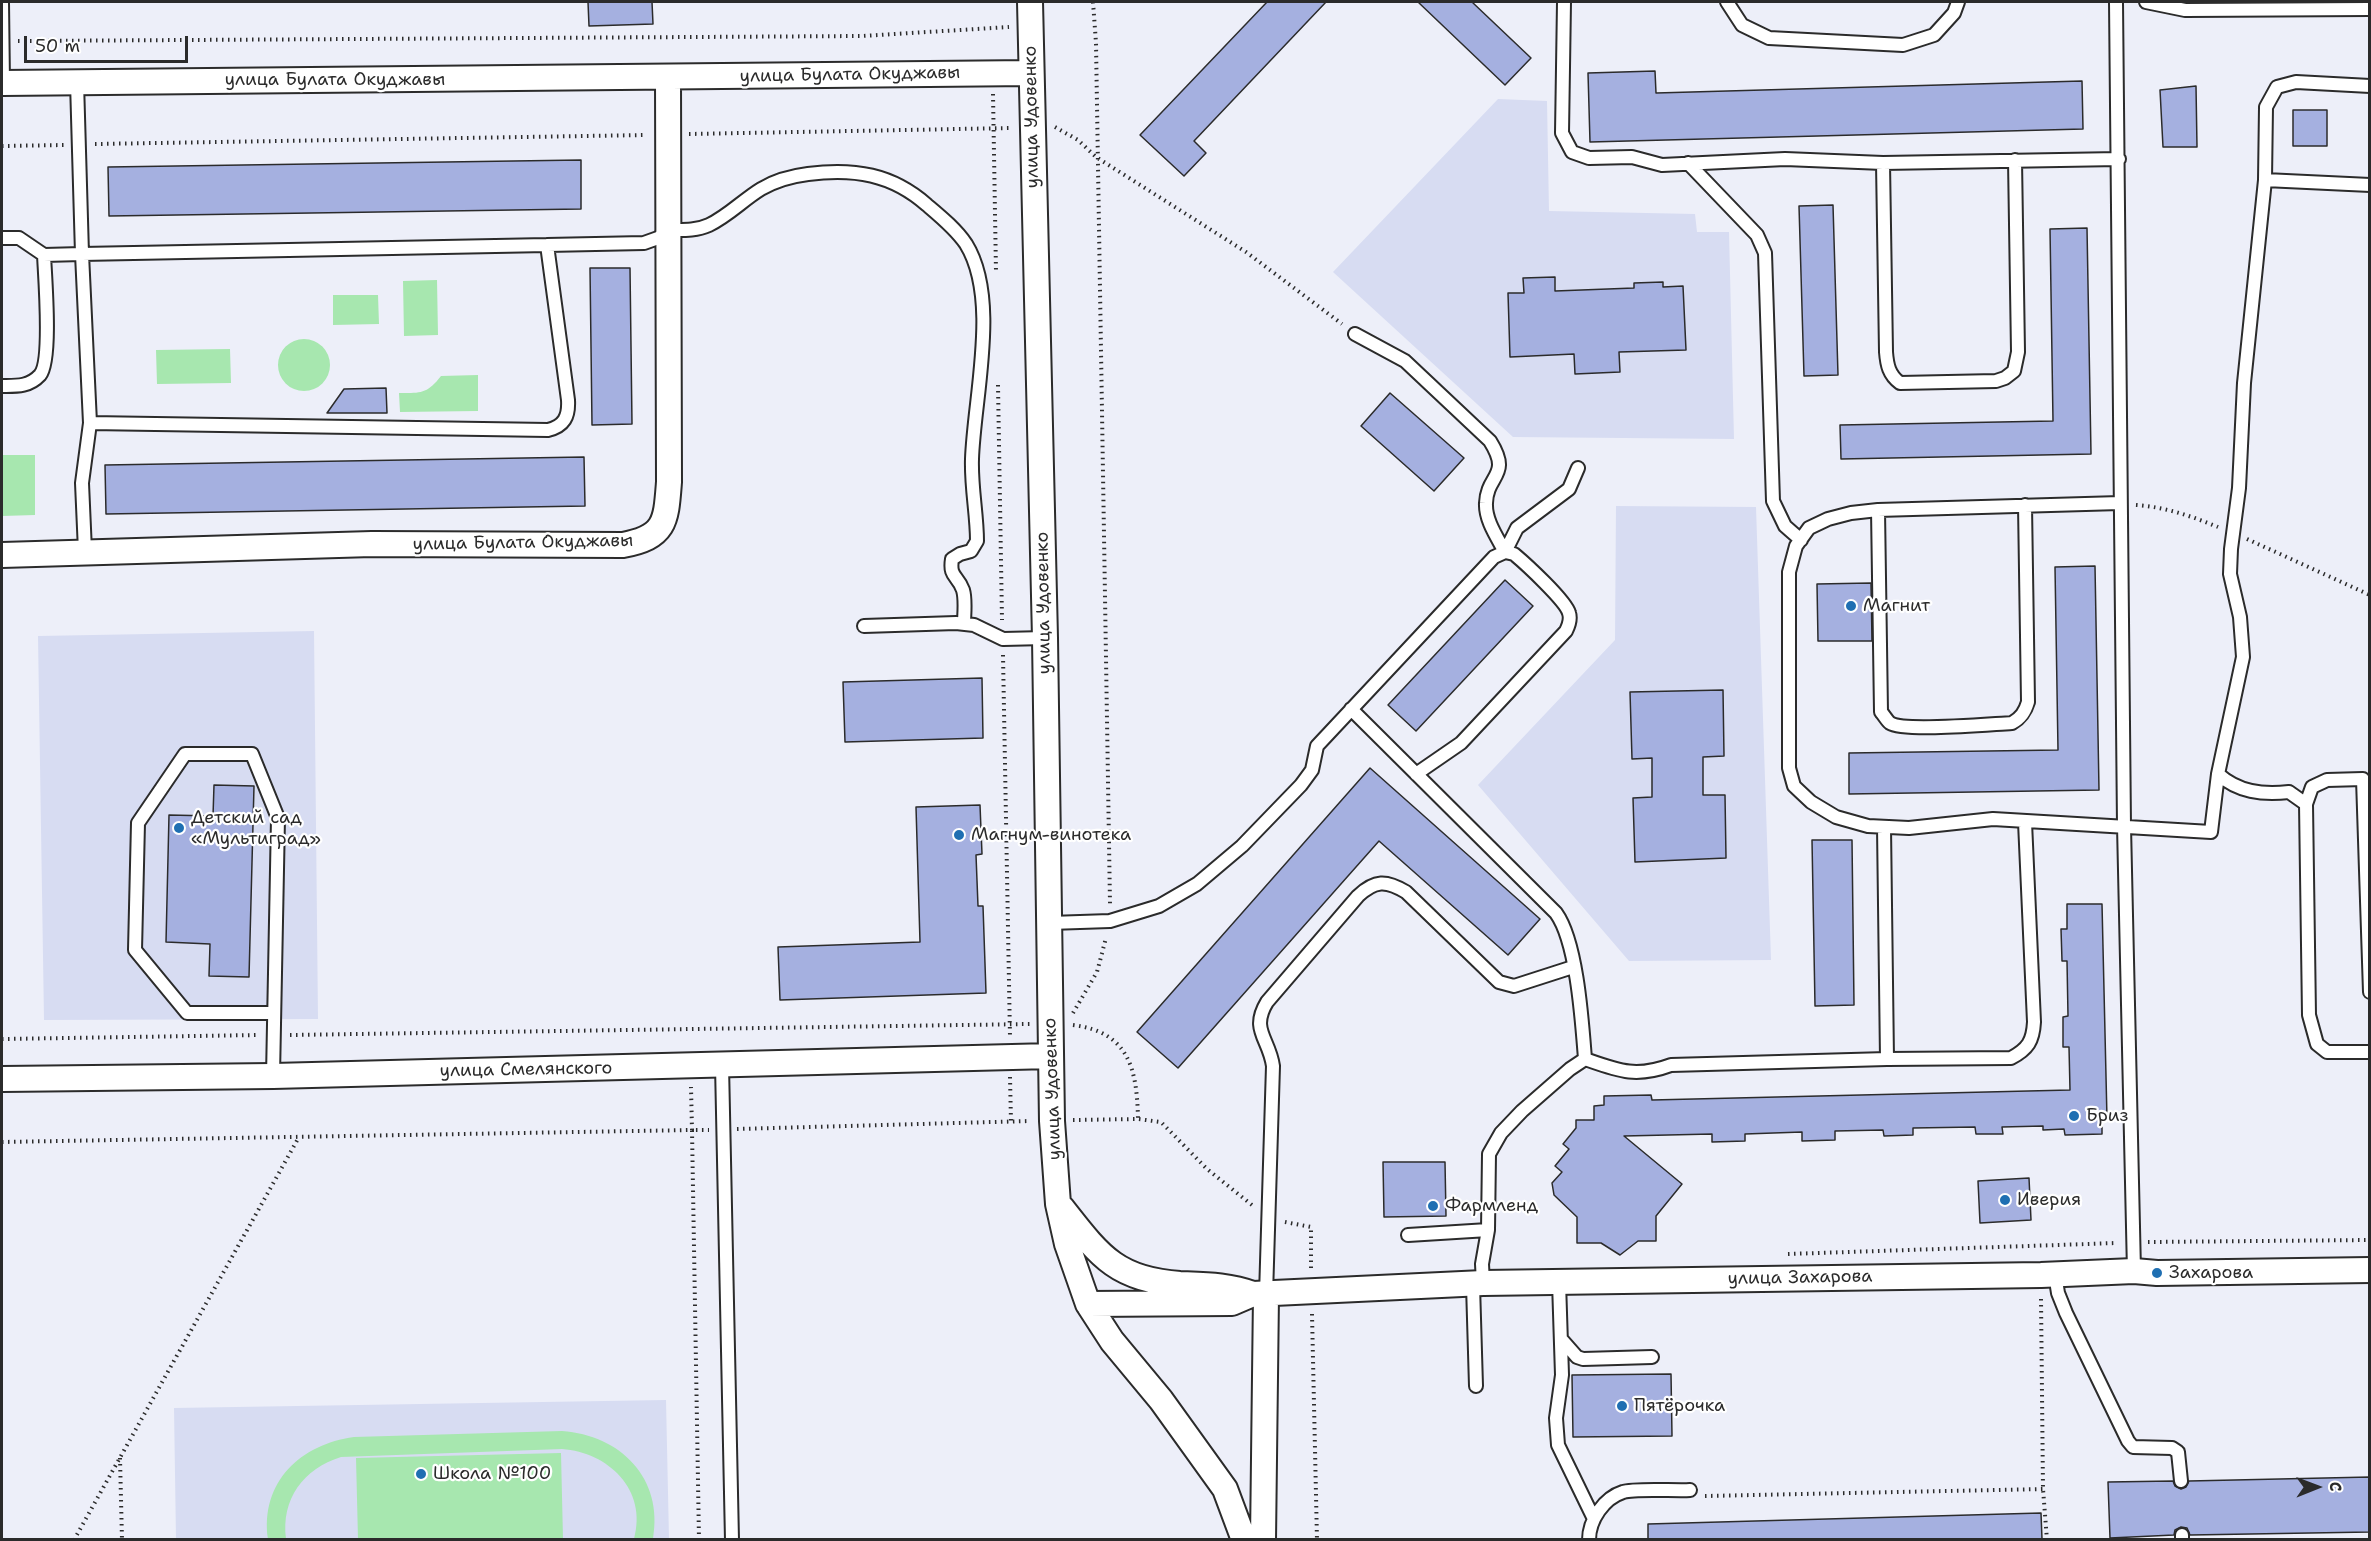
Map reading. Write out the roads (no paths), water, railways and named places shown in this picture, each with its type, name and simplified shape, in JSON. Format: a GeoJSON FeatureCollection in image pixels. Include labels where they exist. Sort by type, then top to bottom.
{"type":"FeatureCollection","features":[{"type":"Feature","properties":{"kind":"street","name":"улица Удовенко"},"geometry":{"type":"LineString","coordinates":[[1030,2],[1046,638],[1050,923],[1059,1024],[1051,1056],[1052,1121],[1058,1204],[1067,1244],[1088,1304],[1112,1341],[1155,1392],[1225,1488],[1244,1539]]}},
{"type":"Feature","properties":{"kind":"street","name":"улица Булата Окуджавы"},"geometry":{"type":"LineString","coordinates":[[2,83],[1031,73]]}},
{"type":"Feature","properties":{"kind":"street","name":"улица Булата Окуджавы"},"geometry":{"type":"LineString","coordinates":[[2,555],[372,544],[623,545],[644,541],[658,531],[667,508],[669,482],[668,77]]}},
{"type":"Feature","properties":{"kind":"street","name":"улица Смелянского"},"geometry":{"type":"LineString","coordinates":[[2,1079],[273,1076],[1051,1056]]}},
{"type":"Feature","properties":{"kind":"street"},"geometry":{"type":"LineString","coordinates":[[1058,1204],[1089,1242],[1115,1267],[1162,1283],[1250,1292]]}},
{"type":"Feature","properties":{"kind":"street"},"geometry":{"type":"LineString","coordinates":[[1078,1276],[1097,1269],[1115,1267]]}},
{"type":"Feature","properties":{"kind":"street","name":"улица Захарова"},"geometry":{"type":"LineString","coordinates":[[1250,1292],[1312,1292],[1559,1282],[2048,1275],[2134,1271],[2157,1273],[2370,1270]]}},
{"type":"Feature","properties":{"kind":"street"},"geometry":{"type":"LineString","coordinates":[[1088,1304],[1232,1303],[1250,1292]]}},
{"type":"Feature","properties":{"kind":"street"},"geometry":{"type":"LineString","coordinates":[[1250,1292],[1263,1539]]}},
{"type":"Feature","properties":{"kind":"lane"},"geometry":{"type":"LineString","coordinates":[[2,2],[2,83]]}},
{"type":"Feature","properties":{"kind":"lane"},"geometry":{"type":"LineString","coordinates":[[1564,2],[1562,133],[1572,152],[1589,158],[1632,157],[1662,165],[1785,159],[1882,163],[2119,159]]}},
{"type":"Feature","properties":{"kind":"lane"},"geometry":{"type":"LineString","coordinates":[[1727,2],[1742,25],[1768,38],[1903,45],[1934,35],[1954,13],[1958,2]]}},
{"type":"Feature","properties":{"kind":"lane"},"geometry":{"type":"LineString","coordinates":[[2116,2],[2124,826],[2134,1271]]}},
{"type":"Feature","properties":{"kind":"lane"},"geometry":{"type":"LineString","coordinates":[[2146,2],[2185,10],[2370,9]]}},
{"type":"Feature","properties":{"kind":"lane"},"geometry":{"type":"LineString","coordinates":[[78,82],[82,254],[90,423],[82,483],[85,551]]}},
{"type":"Feature","properties":{"kind":"lane"},"geometry":{"type":"LineString","coordinates":[[2120,503],[1878,510],[1828,519],[1809,528],[1796,546],[1790,572],[1789,768],[1794,786],[1811,802],[1851,823],[1884,827],[1909,828],[1993,819],[2211,832],[2217,774],[2243,657],[2240,617],[2230,574],[2231,549],[2239,488],[2244,383],[2265,180],[2266,107],[2277,87],[2296,82],[2370,86]]}},
{"type":"Feature","properties":{"kind":"lane"},"geometry":{"type":"LineString","coordinates":[[1882,163],[1886,352],[1889,371],[1900,383],[1996,381],[2006,378],[2014,371],[2018,352],[2015,160]]}},
{"type":"Feature","properties":{"kind":"lane"},"geometry":{"type":"LineString","coordinates":[[1688,164],[1757,235],[1762,243],[1765,253],[1773,501],[1785,526],[1801,540]]}},
{"type":"Feature","properties":{"kind":"lane"},"geometry":{"type":"LineString","coordinates":[[2,238],[19,238],[44,255],[644,243],[658,238],[669,230],[692,230],[709,225],[762,188],[785,178],[850,171],[882,177],[914,194],[944,219],[965,243],[978,273],[982,308],[981,360],[972,460],[977,541],[971,551],[952,559],[951,569],[953,577],[960,582],[964,592],[964,624]]}},
{"type":"Feature","properties":{"kind":"lane"},"geometry":{"type":"LineString","coordinates":[[2265,180],[2370,185]]}},
{"type":"Feature","properties":{"kind":"lane"},"geometry":{"type":"LineString","coordinates":[[90,423],[548,430],[558,428],[566,420],[569,411],[548,245]]}},
{"type":"Feature","properties":{"kind":"lane"},"geometry":{"type":"LineString","coordinates":[[2,386],[26,386],[41,374],[46,356],[44,255]]}},
{"type":"Feature","properties":{"kind":"lane"},"geometry":{"type":"LineString","coordinates":[[1355,334],[1405,361],[1490,441],[1499,456],[1499,473],[1486,502],[1491,525],[1504,552]]}},
{"type":"Feature","properties":{"kind":"lane"},"geometry":{"type":"LineString","coordinates":[[1050,923],[1110,921],[1159,906],[1197,884],[1242,846],[1301,785],[1312,770],[1317,746],[1494,557],[1504,552],[1517,528],[1569,489],[1578,468]]}},
{"type":"Feature","properties":{"kind":"lane"},"geometry":{"type":"LineString","coordinates":[[1878,510],[1881,712],[1889,723],[1901,727],[1962,725],[2012,723],[2018,719],[2028,702],[2025,505]]}},
{"type":"Feature","properties":{"kind":"lane"},"geometry":{"type":"LineString","coordinates":[[1416,774],[1461,743],[1566,631],[1569,625],[1567,606],[1514,554],[1504,552]]}},
{"type":"Feature","properties":{"kind":"lane"},"geometry":{"type":"LineString","coordinates":[[864,626],[964,624],[985,629],[1002,639],[1046,638]]}},
{"type":"Feature","properties":{"kind":"lane"},"geometry":{"type":"LineString","coordinates":[[1351,709],[1556,913],[1564,924],[1573,967],[1585,1059]]}},
{"type":"Feature","properties":{"kind":"lane"},"geometry":{"type":"LineString","coordinates":[[273,1076],[278,818],[252,754],[185,754],[138,823],[135,950],[187,1013],[274,1013]]}},
{"type":"Feature","properties":{"kind":"lane"},"geometry":{"type":"LineString","coordinates":[[2217,774],[2241,790],[2275,794],[2289,792],[2306,804]]}},
{"type":"Feature","properties":{"kind":"lane"},"geometry":{"type":"LineString","coordinates":[[2370,992],[2366,779],[2326,780],[2312,787],[2306,804],[2309,1015],[2317,1044],[2327,1052],[2370,1052]]}},
{"type":"Feature","properties":{"kind":"lane"},"geometry":{"type":"LineString","coordinates":[[1585,1059],[1615,1070],[1634,1073],[1656,1071],[1671,1065],[2011,1058],[2030,1045],[2034,1022],[2025,822]]}},
{"type":"Feature","properties":{"kind":"lane"},"geometry":{"type":"LineString","coordinates":[[1884,827],[1887,1059]]}},
{"type":"Feature","properties":{"kind":"lane"},"geometry":{"type":"LineString","coordinates":[[1250,1292],[1273,1066],[1271,1051],[1259,1027],[1259,1014],[1358,896],[1367,887],[1379,882],[1393,884],[1400,888],[1499,982],[1514,986],[1573,967]]}},
{"type":"Feature","properties":{"kind":"lane"},"geometry":{"type":"LineString","coordinates":[[1476,1386],[1478,1284],[1488,1230],[1489,1154],[1501,1133],[1522,1111],[1585,1059]]}},
{"type":"Feature","properties":{"kind":"lane"},"geometry":{"type":"LineString","coordinates":[[722,1065],[732,1539]]}},
{"type":"Feature","properties":{"kind":"lane"},"geometry":{"type":"LineString","coordinates":[[1408,1235],[1488,1230]]}},
{"type":"Feature","properties":{"kind":"lane"},"geometry":{"type":"LineString","coordinates":[[2048,1275],[2128,1441],[2133,1447],[2172,1448],[2178,1452],[2181,1481]]}},
{"type":"Feature","properties":{"kind":"lane"},"geometry":{"type":"LineString","coordinates":[[1559,1282],[1562,1375],[1557,1418],[1558,1445],[1594,1519]]}},
{"type":"Feature","properties":{"kind":"lane"},"geometry":{"type":"LineString","coordinates":[[1562,1340],[1576,1357],[1583,1359],[1652,1357]]}},
{"type":"Feature","properties":{"kind":"lane"},"geometry":{"type":"LineString","coordinates":[[1589,1539],[1589,1530],[1600,1507],[1623,1492],[1690,1490]]}},
{"type":"Feature","properties":{"kind":"place","name":"Магнит"},"geometry":{"type":"Point","coordinates":[1851,606]}},
{"type":"Feature","properties":{"kind":"place","name":"Детский сад «Мультиград»"},"geometry":{"type":"Point","coordinates":[179,828]}},
{"type":"Feature","properties":{"kind":"place","name":"Магнум-винотека"},"geometry":{"type":"Point","coordinates":[959,835]}},
{"type":"Feature","properties":{"kind":"place","name":"Бриз"},"geometry":{"type":"Point","coordinates":[2074,1116]}},
{"type":"Feature","properties":{"kind":"place","name":"Иверия"},"geometry":{"type":"Point","coordinates":[2005,1200]}},
{"type":"Feature","properties":{"kind":"place","name":"Фармленд"},"geometry":{"type":"Point","coordinates":[1433,1206]}},
{"type":"Feature","properties":{"kind":"place","name":"Захарова"},"geometry":{"type":"Point","coordinates":[2157,1273]}},
{"type":"Feature","properties":{"kind":"place","name":"Пятёрочка"},"geometry":{"type":"Point","coordinates":[1622,1406]}},
{"type":"Feature","properties":{"kind":"place","name":"Школа №100"},"geometry":{"type":"Point","coordinates":[421,1474]}}]}
